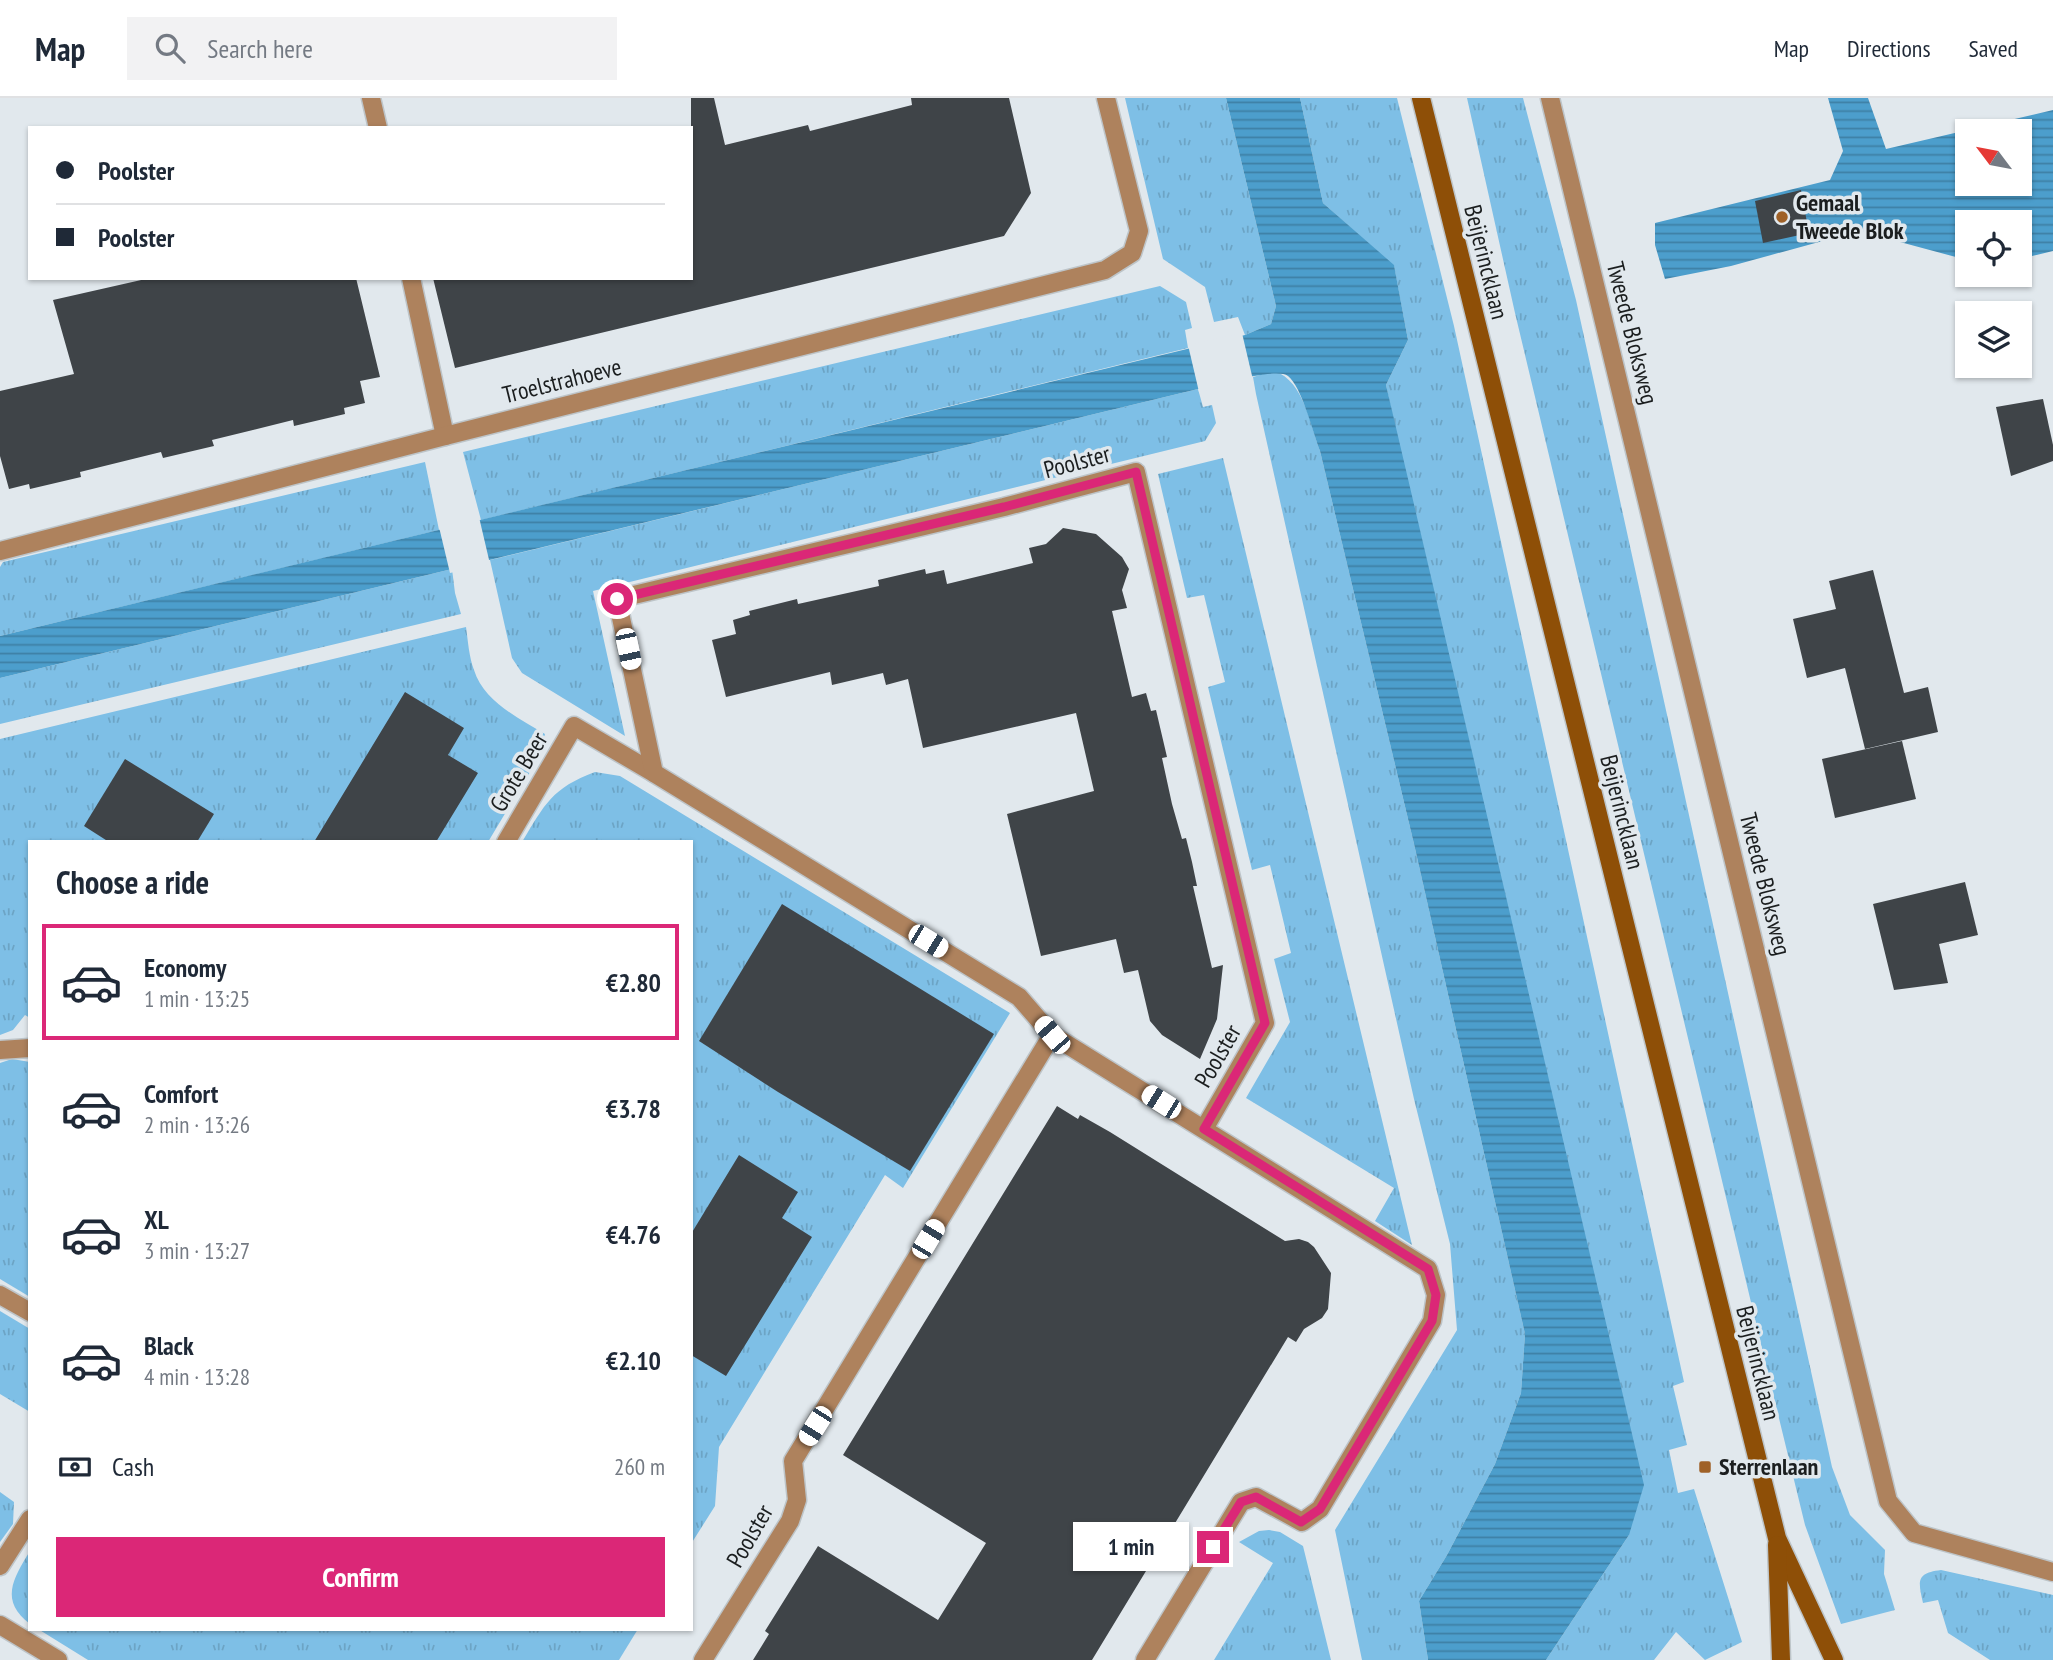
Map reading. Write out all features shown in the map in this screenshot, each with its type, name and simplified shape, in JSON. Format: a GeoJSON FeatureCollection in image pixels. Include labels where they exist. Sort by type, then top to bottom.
{"type":"FeatureCollection","features":[{"type":"Feature","properties":{"kind":"main road","name":"Beijerincklaan"},"geometry":{"type":"LineString","coordinates":[[1421,98],[1777,1538],[1834,1660]]}},
{"type":"Feature","properties":{"kind":"main road","name":"Beijerincklaan"},"geometry":{"type":"LineString","coordinates":[[1777,1538],[1781,1660]]}},
{"type":"Feature","properties":{"kind":"street"},"geometry":{"type":"LineString","coordinates":[[371,98],[378,126]]}},
{"type":"Feature","properties":{"kind":"street","name":"Troelstrahoeve"},"geometry":{"type":"LineString","coordinates":[[0,551],[1105,270],[1132,253],[1139,230],[1106,98]]}},
{"type":"Feature","properties":{"kind":"street","name":"Tweede Bloksweg"},"geometry":{"type":"LineString","coordinates":[[1550,98],[1888,1501],[1914,1533],[2053,1572]]}},
{"type":"Feature","properties":{"kind":"street"},"geometry":{"type":"LineString","coordinates":[[411,280],[445,436]]}},
{"type":"Feature","properties":{"kind":"street","name":"Poolster"},"geometry":{"type":"LineString","coordinates":[[654,773],[617,599],[1004,507],[1136,472],[1265,1023],[1204,1129]]}},
{"type":"Feature","properties":{"kind":"street","name":"Poolster"},"geometry":{"type":"LineString","coordinates":[[574,726],[1019,997],[1052,1035],[1428,1269],[1436,1295],[1432,1321],[1320,1509],[1301,1522],[1256,1497],[1241,1502],[1145,1660]]}},
{"type":"Feature","properties":{"kind":"street","name":"Grote Beer"},"geometry":{"type":"LineString","coordinates":[[507,840],[574,726]]}},
{"type":"Feature","properties":{"kind":"street","name":"Poolster"},"geometry":{"type":"LineString","coordinates":[[703,1660],[790,1521],[797,1500],[793,1461],[1052,1035]]}},
{"type":"Feature","properties":{"kind":"street"},"geometry":{"type":"LineString","coordinates":[[0,1050],[28,1048]]}},
{"type":"Feature","properties":{"kind":"street"},"geometry":{"type":"LineString","coordinates":[[0,1295],[28,1311]]}},
{"type":"Feature","properties":{"kind":"street"},"geometry":{"type":"LineString","coordinates":[[0,1566],[28,1521]]}},
{"type":"Feature","properties":{"kind":"street"},"geometry":{"type":"LineString","coordinates":[[0,1625],[58,1660]]}},
{"type":"Feature","properties":{"kind":"green space"},"geometry":{"type":"Polygon","coordinates":[[[1125,98],[1226,98],[1276,306],[1271,324],[1245,335],[1238,317],[1214,322],[1205,287],[1163,259],[1125,98]]]}},
{"type":"Feature","properties":{"kind":"green space"},"geometry":{"type":"Polygon","coordinates":[[[1300,98],[1397,98],[1454,326],[1684,1382],[1673,1386],[1687,1445],[1669,1450],[1678,1493],[1694,1489],[1742,1642],[1705,1660],[1676,1632],[1654,1660],[1546,1660],[1629,1535],[1386,385],[1408,340],[1394,266],[1323,203],[1300,98]]]}},
{"type":"Feature","properties":{"kind":"green space"},"geometry":{"type":"Polygon","coordinates":[[[1467,98],[1523,98],[1576,300],[1832,1467],[1850,1515],[1885,1550],[1884,1574],[1895,1610],[1841,1624],[1805,1525],[1515,313],[1467,98]]]}},
{"type":"Feature","properties":{"kind":"green space"},"geometry":{"type":"Polygon","coordinates":[[[1160,286],[1186,302],[1192,328],[1185,330],[1188,348],[481,520],[463,452],[1160,286]]]}},
{"type":"Feature","properties":{"kind":"green space"},"geometry":{"type":"Polygon","coordinates":[[[1275,371],[1285,376],[1299,394],[1320,451],[1414,844],[1525,1334],[1521,1393],[1495,1464],[1447,1555],[1419,1601],[1428,1660],[1362,1660],[1335,1530],[1457,1330],[1450,1244],[1414,1099],[1256,394],[1253,377],[1275,371]]]}},
{"type":"Feature","properties":{"kind":"green space"},"geometry":{"type":"Polygon","coordinates":[[[1198,389],[1203,407],[1212,405],[1216,423],[1205,441],[593,591],[625,736],[522,673],[512,658],[490,560],[1198,389]]]}},
{"type":"Feature","properties":{"kind":"green space"},"geometry":{"type":"Polygon","coordinates":[[[1223,458],[1412,1245],[1375,1221],[1394,1188],[1246,1098],[1290,1022],[1274,959],[1291,953],[1270,865],[1252,870],[1208,687],[1225,682],[1204,595],[1187,598],[1158,474],[1223,458]]]}},
{"type":"Feature","properties":{"kind":"green space"},"geometry":{"type":"Polygon","coordinates":[[[425,462],[439,530],[0,636],[0,567],[3,562],[425,462]]]}},
{"type":"Feature","properties":{"kind":"green space"},"geometry":{"type":"Polygon","coordinates":[[[452,569],[461,614],[0,724],[0,678],[452,569]]]}},
{"type":"Feature","properties":{"kind":"green space"},"geometry":{"type":"Polygon","coordinates":[[[466,627],[472,665],[486,691],[504,708],[545,734],[539,757],[489,840],[28,840],[28,1017],[25,1015],[13,1030],[0,1035],[0,739],[466,627]]]}},
{"type":"Feature","properties":{"kind":"green space"},"geometry":{"type":"Polygon","coordinates":[[[595,772],[620,776],[1010,1013],[903,1188],[885,1175],[719,1447],[715,1506],[693,1541],[693,840],[523,840],[551,799],[580,778],[595,772]]]}},
{"type":"Feature","properties":{"kind":"green space"},"geometry":{"type":"Polygon","coordinates":[[[12,1059],[28,1062],[28,1296],[0,1279],[0,1063],[12,1059]]]}},
{"type":"Feature","properties":{"kind":"green space"},"geometry":{"type":"Polygon","coordinates":[[[0,1311],[28,1328],[28,1411],[0,1394],[0,1311]]]}},
{"type":"Feature","properties":{"kind":"green space"},"geometry":{"type":"Polygon","coordinates":[[[0,1492],[14,1502],[13,1524],[0,1542],[0,1492]]]}},
{"type":"Feature","properties":{"kind":"green space"},"geometry":{"type":"Polygon","coordinates":[[[1259,1531],[1280,1532],[1303,1546],[1331,1660],[1214,1660],[1273,1563],[1239,1542],[1259,1531]]]}},
{"type":"Feature","properties":{"kind":"green space"},"geometry":{"type":"Polygon","coordinates":[[[28,1554],[28,1622],[15,1607],[12,1598],[18,1571],[28,1554]]]}},
{"type":"Feature","properties":{"kind":"green space"},"geometry":{"type":"Polygon","coordinates":[[[1941,1570],[2053,1595],[2053,1660],[1990,1660],[1948,1633],[1938,1600],[1923,1603],[1920,1589],[1923,1576],[1941,1570]]]}},
{"type":"Feature","properties":{"kind":"green space"},"geometry":{"type":"Polygon","coordinates":[[[41,1631],[637,1631],[619,1660],[88,1660],[41,1631]]]}},
{"type":"Feature","properties":{"kind":"shaded area"},"geometry":{"type":"Polygon","coordinates":[[[1226,98],[1300,98],[1323,203],[1394,265],[1408,340],[1386,385],[1644,1485],[1629,1535],[1546,1660],[1428,1660],[1419,1601],[1447,1555],[1495,1464],[1521,1393],[1525,1334],[1414,844],[1320,451],[1298,390],[1288,376],[1259,375],[1231,381],[0,678],[0,636],[1245,335],[1271,324],[1276,306],[1226,98]]]}},
{"type":"Feature","properties":{"kind":"shaded area"},"geometry":{"type":"Polygon","coordinates":[[[1828,98],[1868,98],[1886,149],[1955,133],[1955,196],[2032,196],[2032,119],[2014,119],[2053,110],[2053,251],[2032,256],[2032,210],[1955,210],[1955,257],[1859,231],[1731,266],[1665,279],[1655,245],[1655,223],[1830,180],[1843,151],[1828,98]]]}},
{"type":"Feature","properties":{"kind":"pier"},"geometry":{"type":"Polygon","coordinates":[[[1242,333],[1253,380],[1199,392],[1188,345],[1242,333]]]}},
{"type":"Feature","properties":{"kind":"pier"},"geometry":{"type":"Polygon","coordinates":[[[479,517],[490,564],[450,573],[439,527],[479,517]]]}},
{"type":"Feature","properties":{"kind":"building"},"geometry":{"type":"Polygon","coordinates":[[[691,98],[714,98],[725,145],[808,125],[810,131],[912,105],[911,98],[1009,98],[1031,193],[1004,236],[455,368],[433,280],[693,280],[691,98]]]}},
{"type":"Feature","properties":{"kind":"building","name":"Gemaal Tweede Blok"},"geometry":{"type":"Polygon","coordinates":[[[1801,190],[1809,233],[1763,243],[1755,201],[1801,190]]]}},
{"type":"Feature","properties":{"kind":"building"},"geometry":{"type":"Polygon","coordinates":[[[141,280],[356,280],[380,377],[360,381],[365,403],[344,408],[345,414],[294,426],[293,420],[212,440],[214,446],[163,458],[161,452],[80,472],[81,477],[30,489],[29,484],[9,489],[0,456],[0,391],[74,374],[53,300],[141,280]]]}},
{"type":"Feature","properties":{"kind":"building"},"geometry":{"type":"Polygon","coordinates":[[[2043,399],[2053,445],[2053,461],[2011,476],[1996,407],[2043,399]]]}},
{"type":"Feature","properties":{"kind":"building"},"geometry":{"type":"Polygon","coordinates":[[[1063,528],[1096,534],[1122,557],[1129,569],[1122,590],[1127,608],[1112,611],[1132,697],[1146,693],[1151,711],[1156,710],[1167,757],[1162,758],[1182,839],[1186,838],[1192,862],[1197,886],[1193,886],[1212,968],[1223,965],[1217,1019],[1200,1059],[1162,1035],[1150,1021],[1138,970],[1124,973],[1116,939],[1041,956],[1007,814],[1094,791],[1076,713],[923,748],[908,679],[886,685],[883,673],[832,685],[830,672],[726,697],[712,640],[736,634],[733,620],[750,615],[749,611],[797,599],[798,604],[879,586],[878,580],[925,569],[926,574],[944,570],[947,584],[1033,563],[1029,548],[1046,544],[1063,528]]]}},
{"type":"Feature","properties":{"kind":"building"},"geometry":{"type":"Polygon","coordinates":[[[1873,570],[1904,693],[1928,687],[1938,732],[1865,749],[1845,668],[1807,678],[1793,619],[1836,609],[1829,581],[1873,570]]]}},
{"type":"Feature","properties":{"kind":"building"},"geometry":{"type":"Polygon","coordinates":[[[405,692],[464,728],[448,755],[478,773],[437,840],[315,840],[405,692]]]}},
{"type":"Feature","properties":{"kind":"building"},"geometry":{"type":"Polygon","coordinates":[[[1902,741],[1916,799],[1835,818],[1822,759],[1902,741]]]}},
{"type":"Feature","properties":{"kind":"building"},"geometry":{"type":"Polygon","coordinates":[[[125,759],[214,814],[198,840],[106,840],[84,826],[125,759]]]}},
{"type":"Feature","properties":{"kind":"building"},"geometry":{"type":"Polygon","coordinates":[[[1965,882],[1978,935],[1939,944],[1948,983],[1894,990],[1873,904],[1965,882]]]}},
{"type":"Feature","properties":{"kind":"building"},"geometry":{"type":"Polygon","coordinates":[[[782,904],[994,1034],[910,1171],[699,1041],[782,904]]]}},
{"type":"Feature","properties":{"kind":"building"},"geometry":{"type":"Polygon","coordinates":[[[1057,1106],[1078,1119],[1080,1115],[1110,1132],[1285,1241],[1299,1239],[1308,1242],[1331,1273],[1328,1309],[1322,1318],[1304,1329],[1296,1342],[1288,1337],[1092,1660],[753,1660],[769,1634],[765,1631],[818,1546],[938,1620],[986,1543],[843,1455],[1057,1106]]]}},
{"type":"Feature","properties":{"kind":"building"},"geometry":{"type":"Polygon","coordinates":[[[739,1155],[798,1192],[782,1218],[812,1237],[726,1376],[693,1356],[693,1231],[739,1155]]]}},
{"type":"Feature","properties":{"kind":"place","name":"Gemaal Tweede Blok"},"geometry":{"type":"Point","coordinates":[1782,217]}},
{"type":"Feature","properties":{"kind":"place","name":"Sterrenlaan"},"geometry":{"type":"Point","coordinates":[1705,1467]}},
{"type":"Feature","properties":{"kind":"route"},"geometry":{"type":"LineString","coordinates":[[617,599],[1004,507],[1136,472],[1265,1023],[1204,1129],[1428,1269],[1436,1295],[1432,1321],[1320,1509],[1301,1522],[1256,1497],[1241,1502],[1213,1547]]}}]}
